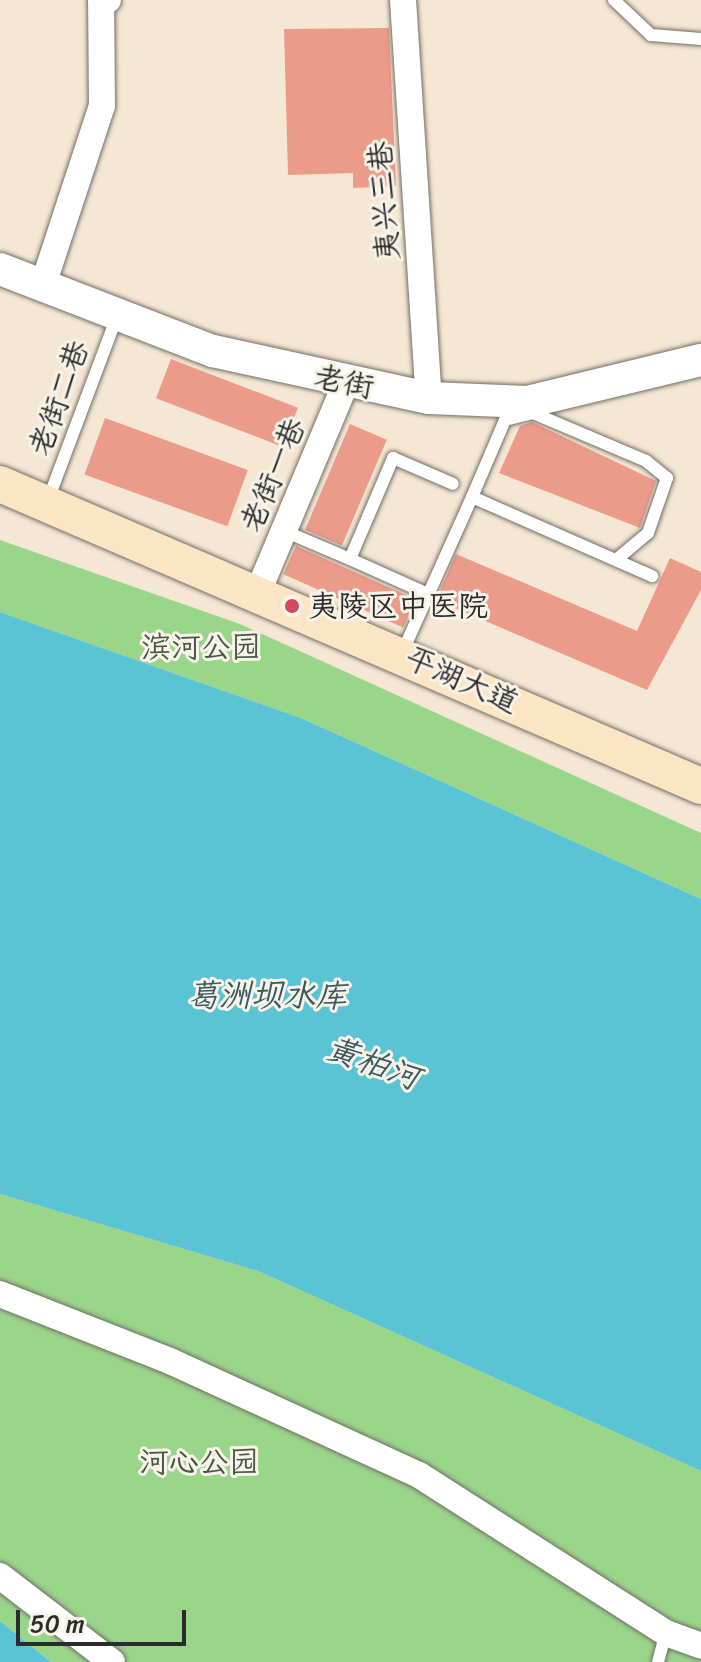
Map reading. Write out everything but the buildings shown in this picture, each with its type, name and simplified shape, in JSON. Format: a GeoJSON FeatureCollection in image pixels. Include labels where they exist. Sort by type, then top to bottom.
{"type":"FeatureCollection","features":[{"type":"Feature","properties":{"kind":"main road","name":"平湖大道"},"geometry":{"type":"LineString","coordinates":[[0,484],[48,500],[701,786]]}},
{"type":"Feature","properties":{"kind":"main road","name":"平湖大道"},"geometry":{"type":"LineString","coordinates":[[0,510],[701,807]]}},
{"type":"Feature","properties":{"kind":"street"},"geometry":{"type":"LineString","coordinates":[[43,285],[102,106],[101,1],[108,0]]}},
{"type":"Feature","properties":{"kind":"street","name":"夷兴三巷"},"geometry":{"type":"LineString","coordinates":[[403,0],[429,398]]}},
{"type":"Feature","properties":{"kind":"street","name":"老街"},"geometry":{"type":"LineString","coordinates":[[0,269],[213,351],[346,383],[429,398],[527,402],[701,360]]}},
{"type":"Feature","properties":{"kind":"street","name":"老街一巷"},"geometry":{"type":"LineString","coordinates":[[258,592],[346,383]]}},
{"type":"Feature","properties":{"kind":"street"},"geometry":{"type":"LineString","coordinates":[[0,1294],[170,1361],[419,1475],[666,1633],[701,1646]]}},
{"type":"Feature","properties":{"kind":"street"},"geometry":{"type":"LineString","coordinates":[[0,1576],[112,1662]]}},
{"type":"Feature","properties":{"kind":"lane"},"geometry":{"type":"LineString","coordinates":[[614,0],[651,35],[701,39]]}},
{"type":"Feature","properties":{"kind":"lane","name":"老街二巷"},"geometry":{"type":"LineString","coordinates":[[48,500],[118,313]]}},
{"type":"Feature","properties":{"kind":"lane"},"geometry":{"type":"LineString","coordinates":[[402,653],[505,420],[533,413],[646,461],[667,478],[648,533],[618,558]]}},
{"type":"Feature","properties":{"kind":"lane"},"geometry":{"type":"LineString","coordinates":[[350,559],[393,458],[453,484]]}},
{"type":"Feature","properties":{"kind":"lane"},"geometry":{"type":"LineString","coordinates":[[472,497],[618,558],[652,576]]}},
{"type":"Feature","properties":{"kind":"lane"},"geometry":{"type":"LineString","coordinates":[[284,531],[428,594]]}},
{"type":"Feature","properties":{"kind":"lane"},"geometry":{"type":"LineString","coordinates":[[658,1662],[666,1633]]}},
{"type":"Feature","properties":{"kind":"green space","name":"滨河公园"},"geometry":{"type":"Polygon","coordinates":[[[0,540],[240,624],[701,833],[701,899],[301,718],[0,612],[0,540]]]}},
{"type":"Feature","properties":{"kind":"green space","name":"河心公园"},"geometry":{"type":"Polygon","coordinates":[[[0,1194],[258,1271],[701,1471],[701,1662],[51,1662],[0,1621],[0,1194]]]}},
{"type":"Feature","properties":{"kind":"water","name":"葛洲坝水库"},"geometry":{"type":"Polygon","coordinates":[[[0,612],[301,718],[701,899],[701,1471],[258,1271],[0,1194],[0,612]]]}},
{"type":"Feature","properties":{"kind":"water"},"geometry":{"type":"Polygon","coordinates":[[[0,1621],[51,1662],[0,1662],[0,1621]]]}},
{"type":"Feature","properties":{"kind":"place","name":"夷陵区中医院"},"geometry":{"type":"Point","coordinates":[292,606]}},
{"type":"Feature","properties":{"kind":"water label","name":"黄柏河"},"geometry":{"type":"Point","coordinates":[373,1064]}}]}
